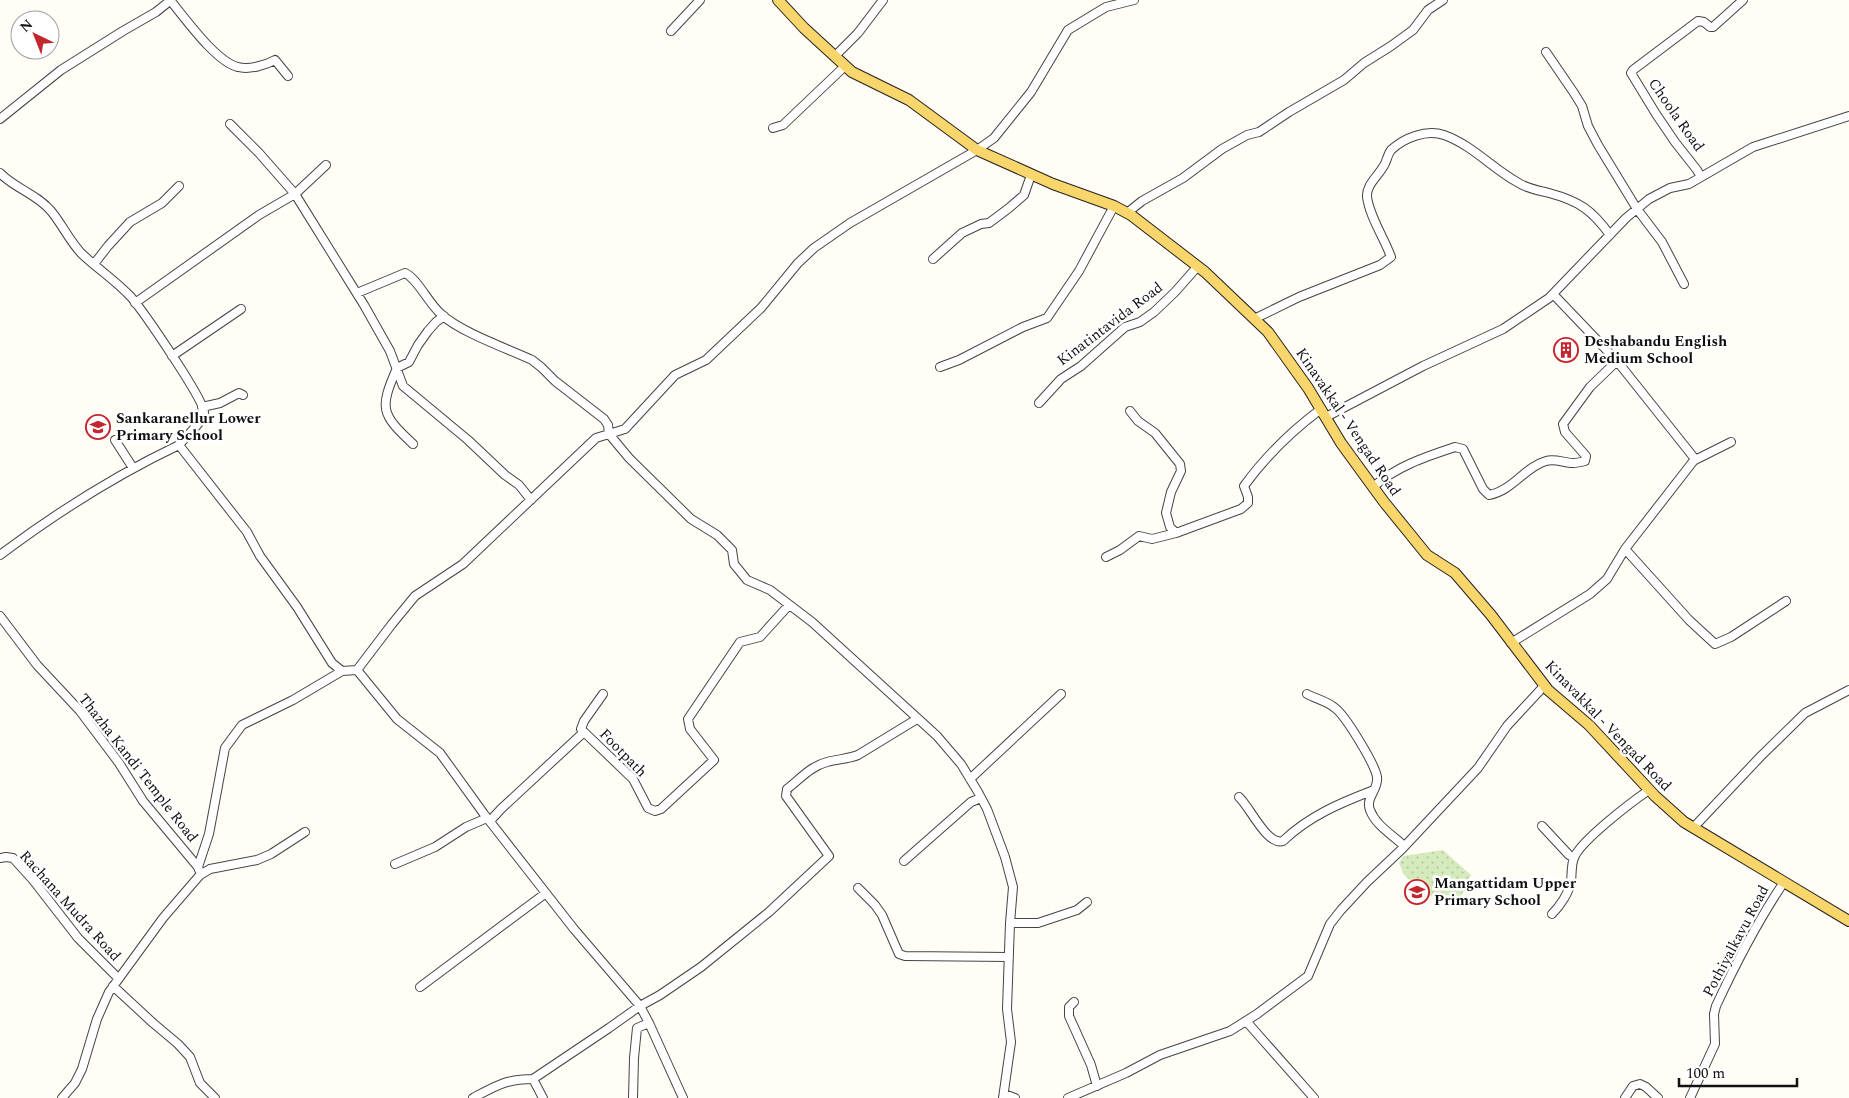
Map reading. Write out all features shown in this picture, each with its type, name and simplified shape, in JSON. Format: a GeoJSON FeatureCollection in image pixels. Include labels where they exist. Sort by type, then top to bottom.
{"type":"FeatureCollection","features":[{"type":"Feature","properties":{"kind":"main road","name":"Kinavakkal - Vengad Road"},"geometry":{"type":"LineString","coordinates":[[778,0],[804,28],[852,72],[909,100],[977,150],[1031,175],[1127,212],[1198,266],[1268,332],[1308,388],[1341,443],[1373,487],[1427,555],[1455,573],[1491,615],[1544,686],[1589,725],[1649,790],[1684,822],[1849,921]]}},
{"type":"Feature","properties":{"kind":"street"},"geometry":{"type":"LineString","coordinates":[[0,119],[61,70],[122,31],[156,12],[170,0],[215,52],[229,64],[240,68],[269,63],[275,60],[288,76]]}},
{"type":"Feature","properties":{"kind":"street"},"geometry":{"type":"LineString","coordinates":[[671,31],[700,0]]}},
{"type":"Feature","properties":{"kind":"street"},"geometry":{"type":"LineString","coordinates":[[835,56],[858,33],[883,0]]}},
{"type":"Feature","properties":{"kind":"street"},"geometry":{"type":"LineString","coordinates":[[62,1098],[75,1083],[82,1069],[97,1019],[113,986],[199,871],[209,834],[225,748],[242,725],[293,700],[342,671],[357,670],[415,596],[463,564],[596,438],[625,429],[676,375],[706,360],[760,308],[798,263],[814,248],[850,223],[977,150],[994,138],[1031,92],[1068,30],[1106,7],[1134,0]]}},
{"type":"Feature","properties":{"kind":"street"},"geometry":{"type":"LineString","coordinates":[[1127,212],[1142,201],[1183,178],[1222,149],[1247,135],[1259,132],[1344,80],[1364,62],[1413,30],[1428,10],[1443,0]]}},
{"type":"Feature","properties":{"kind":"street","name":"Choola Road"},"geometry":{"type":"LineString","coordinates":[[1701,177],[1656,114],[1631,73],[1698,21],[1714,27],[1742,0]]}},
{"type":"Feature","properties":{"kind":"street"},"geometry":{"type":"LineString","coordinates":[[1546,52],[1582,106],[1588,126],[1598,145],[1637,209],[1662,242],[1684,284]]}},
{"type":"Feature","properties":{"kind":"street"},"geometry":{"type":"LineString","coordinates":[[773,128],[783,125],[845,66]]}},
{"type":"Feature","properties":{"kind":"street"},"geometry":{"type":"LineString","coordinates":[[1106,557],[1120,550],[1139,536],[1152,539],[1185,531],[1241,509],[1248,503],[1248,496],[1244,486],[1254,472],[1301,424],[1503,329],[1553,294],[1610,235],[1649,199],[1670,188],[1689,184],[1753,147],[1849,116]]}},
{"type":"Feature","properties":{"kind":"street"},"geometry":{"type":"LineString","coordinates":[[230,124],[259,153],[295,194],[390,350],[403,386],[519,485],[531,500]]}},
{"type":"Feature","properties":{"kind":"street"},"geometry":{"type":"LineString","coordinates":[[1254,320],[1299,298],[1380,265],[1391,257],[1371,211],[1367,194],[1371,183],[1384,166],[1390,152],[1408,137],[1442,134],[1478,154],[1490,165],[1517,182],[1535,191],[1549,193],[1584,206],[1597,217],[1610,235]]}},
{"type":"Feature","properties":{"kind":"street"},"geometry":{"type":"LineString","coordinates":[[135,303],[259,215],[295,194],[326,165]]}},
{"type":"Feature","properties":{"kind":"street"},"geometry":{"type":"LineString","coordinates":[[0,173],[6,180],[27,191],[51,211],[82,253],[130,297],[172,356],[199,398],[204,412],[200,421],[179,444],[132,468],[94,491],[0,555]]}},
{"type":"Feature","properties":{"kind":"street"},"geometry":{"type":"LineString","coordinates":[[933,258],[962,233],[980,224],[989,223],[1009,208],[1024,195],[1031,175]]}},
{"type":"Feature","properties":{"kind":"street"},"geometry":{"type":"LineString","coordinates":[[94,264],[130,222],[162,203],[179,186]]}},
{"type":"Feature","properties":{"kind":"street"},"geometry":{"type":"LineString","coordinates":[[940,367],[974,353],[1023,327],[1047,318],[1079,271],[1114,206]]}},
{"type":"Feature","properties":{"kind":"street","name":"Kinatintavida Road"},"geometry":{"type":"LineString","coordinates":[[1039,403],[1061,379],[1081,366],[1125,327],[1140,322],[1154,312],[1198,266]]}},
{"type":"Feature","properties":{"kind":"street"},"geometry":{"type":"LineString","coordinates":[[357,293],[405,273],[412,276],[425,296],[444,316],[455,324],[541,366],[555,381],[604,419],[608,425],[609,434],[629,458],[691,519],[717,536],[732,550],[734,564],[748,580],[770,590],[812,622],[937,736],[961,764],[981,798],[1005,857],[1013,887],[1007,1009],[1011,1042],[1004,1096],[1015,1098]]}},
{"type":"Feature","properties":{"kind":"street"},"geometry":{"type":"LineString","coordinates":[[1553,294],[1617,361],[1695,460]]}},
{"type":"Feature","properties":{"kind":"street"},"geometry":{"type":"LineString","coordinates":[[172,356],[241,308]]}},
{"type":"Feature","properties":{"kind":"street"},"geometry":{"type":"LineString","coordinates":[[413,444],[386,416],[387,392],[397,368],[409,362],[428,331],[444,316]]}},
{"type":"Feature","properties":{"kind":"street"},"geometry":{"type":"LineString","coordinates":[[1373,487],[1383,478],[1405,465],[1454,447],[1463,449],[1483,489],[1488,495],[1496,494],[1512,485],[1546,460],[1574,463],[1585,462],[1586,456],[1565,432],[1563,424],[1590,387],[1617,361]]}},
{"type":"Feature","properties":{"kind":"street"},"geometry":{"type":"LineString","coordinates":[[202,407],[220,403],[239,393],[244,395]]}},
{"type":"Feature","properties":{"kind":"street"},"geometry":{"type":"LineString","coordinates":[[1130,411],[1138,421],[1155,433],[1180,464],[1181,471],[1171,492],[1166,513],[1170,527],[1176,533]]}},
{"type":"Feature","properties":{"kind":"street"},"geometry":{"type":"LineString","coordinates":[[115,440],[132,468]]}},
{"type":"Feature","properties":{"kind":"street"},"geometry":{"type":"LineString","coordinates":[[1511,642],[1590,594],[1606,579],[1625,550],[1695,460],[1731,442]]}},
{"type":"Feature","properties":{"kind":"street"},"geometry":{"type":"LineString","coordinates":[[179,444],[248,532],[260,556],[297,607],[332,663],[342,671]]}},
{"type":"Feature","properties":{"kind":"street"},"geometry":{"type":"LineString","coordinates":[[1625,550],[1689,620],[1715,644],[1731,637],[1786,601]]}},
{"type":"Feature","properties":{"kind":"street","name":"Footpath"},"geometry":{"type":"LineString","coordinates":[[584,732],[633,779],[648,808],[655,811],[661,809],[714,760],[690,729],[688,718],[740,642],[760,637],[789,605]]}},
{"type":"Feature","properties":{"kind":"street","name":"Thazha Kandi Temple Road"},"geometry":{"type":"LineString","coordinates":[[0,616],[37,665],[80,711],[119,763],[143,800],[199,871]]}},
{"type":"Feature","properties":{"kind":"street"},"geometry":{"type":"LineString","coordinates":[[357,670],[397,719],[440,754],[488,820],[546,894],[640,1006],[684,1098]]}},
{"type":"Feature","properties":{"kind":"street"},"geometry":{"type":"LineString","coordinates":[[1068,1098],[1126,1073],[1160,1055],[1230,1031],[1308,976],[1330,924],[1367,882],[1478,768],[1507,726],[1544,686]]}},
{"type":"Feature","properties":{"kind":"street"},"geometry":{"type":"LineString","coordinates":[[1693,828],[1761,756],[1805,713],[1849,690]]}},
{"type":"Feature","properties":{"kind":"street"},"geometry":{"type":"LineString","coordinates":[[395,864],[436,847],[466,827],[488,820],[584,732],[581,729],[584,721],[603,694]]}},
{"type":"Feature","properties":{"kind":"street"},"geometry":{"type":"LineString","coordinates":[[970,779],[1061,694]]}},
{"type":"Feature","properties":{"kind":"street"},"geometry":{"type":"LineString","coordinates":[[1307,694],[1334,707],[1343,715],[1377,777],[1369,801],[1369,808],[1383,829],[1404,846]]}},
{"type":"Feature","properties":{"kind":"street"},"geometry":{"type":"LineString","coordinates":[[473,1098],[495,1085],[518,1079],[533,1079],[701,967],[769,912],[829,856],[798,810],[786,796],[787,789],[811,769],[826,762],[849,759],[917,719]]}},
{"type":"Feature","properties":{"kind":"street"},"geometry":{"type":"LineString","coordinates":[[1240,798],[1267,834],[1274,841],[1279,842],[1329,808],[1374,790]]}},
{"type":"Feature","properties":{"kind":"street"},"geometry":{"type":"LineString","coordinates":[[1552,914],[1558,909],[1570,883],[1574,857],[1580,849],[1611,819],[1649,790]]}},
{"type":"Feature","properties":{"kind":"street"},"geometry":{"type":"LineString","coordinates":[[904,861],[970,802],[981,798]]}},
{"type":"Feature","properties":{"kind":"street"},"geometry":{"type":"LineString","coordinates":[[1542,826],[1569,855],[1574,857]]}},
{"type":"Feature","properties":{"kind":"street"},"geometry":{"type":"LineString","coordinates":[[199,871],[256,860],[271,854],[305,832]]}},
{"type":"Feature","properties":{"kind":"street","name":"Rachana Mudra Road"},"geometry":{"type":"LineString","coordinates":[[0,858],[6,856],[13,858],[33,880],[78,938],[118,978]]}},
{"type":"Feature","properties":{"kind":"street","name":"Pothiyalkavu Road"},"geometry":{"type":"LineString","coordinates":[[1690,1098],[1715,1044],[1714,1014],[1716,1006],[1745,947],[1784,882]]}},
{"type":"Feature","properties":{"kind":"street"},"geometry":{"type":"LineString","coordinates":[[858,888],[882,915],[899,954],[905,956],[1009,957]]}},
{"type":"Feature","properties":{"kind":"street"},"geometry":{"type":"LineString","coordinates":[[420,987],[546,894]]}},
{"type":"Feature","properties":{"kind":"street"},"geometry":{"type":"LineString","coordinates":[[1010,923],[1038,924],[1077,910],[1087,902]]}},
{"type":"Feature","properties":{"kind":"street"},"geometry":{"type":"LineString","coordinates":[[113,986],[190,1057],[200,1083],[214,1098]]}},
{"type":"Feature","properties":{"kind":"street"},"geometry":{"type":"LineString","coordinates":[[1074,1002],[1069,1007],[1069,1016],[1091,1065],[1097,1086]]}},
{"type":"Feature","properties":{"kind":"street"},"geometry":{"type":"LineString","coordinates":[[1246,1021],[1314,1098]]}},
{"type":"Feature","properties":{"kind":"street"},"geometry":{"type":"LineString","coordinates":[[633,1098],[637,1028],[649,1023]]}},
{"type":"Feature","properties":{"kind":"street"},"geometry":{"type":"LineString","coordinates":[[533,1079],[543,1098]]}},
{"type":"Feature","properties":{"kind":"street"},"geometry":{"type":"LineString","coordinates":[[1625,1098],[1633,1086],[1640,1084],[1658,1098]]}},
{"type":"Feature","properties":{"kind":"green space"},"geometry":{"type":"Polygon","coordinates":[[[1443,850],[1471,875],[1459,901],[1441,901],[1429,895],[1404,875],[1399,863],[1403,856],[1443,850]]]}},
{"type":"Feature","properties":{"kind":"place","name":"Deshabandu English Medium School"},"geometry":{"type":"Point","coordinates":[1566,350]}},
{"type":"Feature","properties":{"kind":"place","name":"Sankaranellur Lower Primary School"},"geometry":{"type":"Point","coordinates":[98,427]}},
{"type":"Feature","properties":{"kind":"place","name":"Mangattidam Upper Primary School"},"geometry":{"type":"Point","coordinates":[1417,892]}}]}
